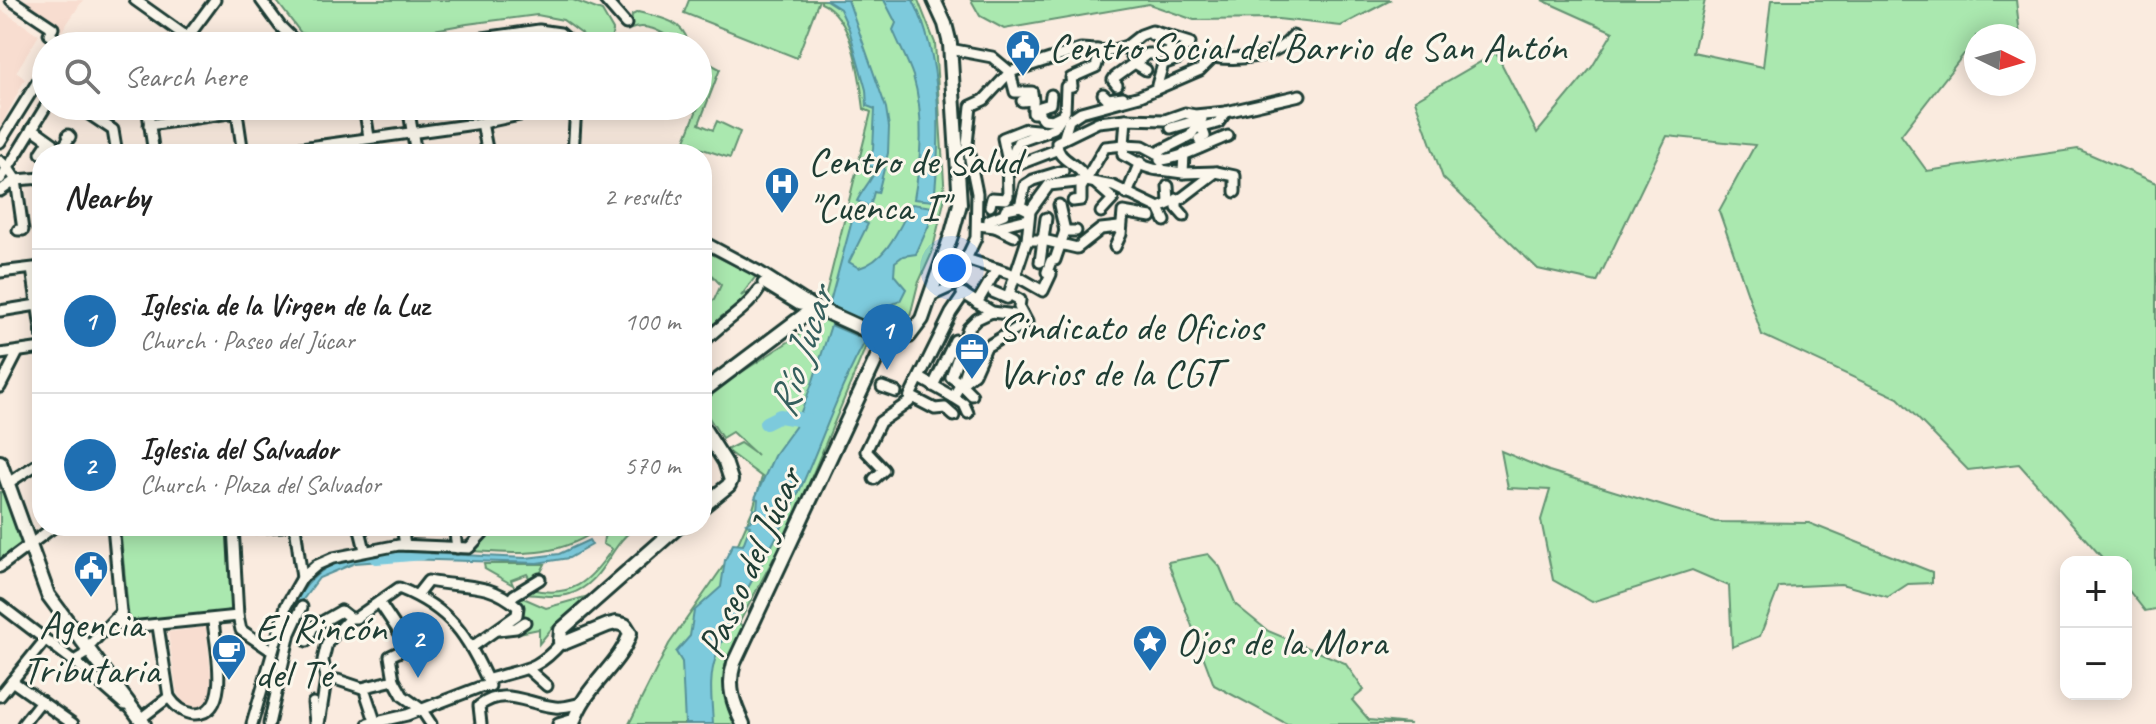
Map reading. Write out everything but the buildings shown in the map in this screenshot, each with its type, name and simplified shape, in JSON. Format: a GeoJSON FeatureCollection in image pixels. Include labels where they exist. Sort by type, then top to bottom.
{"type":"FeatureCollection","features":[{"type":"Feature","properties":{"kind":"street"},"geometry":{"type":"LineString","coordinates":[[11,0],[53,28],[50,32]]}},
{"type":"Feature","properties":{"kind":"street"},"geometry":{"type":"LineString","coordinates":[[135,0],[180,32]]}},
{"type":"Feature","properties":{"kind":"street"},"geometry":{"type":"LineString","coordinates":[[191,32],[215,0]]}},
{"type":"Feature","properties":{"kind":"street"},"geometry":{"type":"LineString","coordinates":[[261,0],[286,32]]}},
{"type":"Feature","properties":{"kind":"street"},"geometry":{"type":"LineString","coordinates":[[605,0],[626,24]]}},
{"type":"Feature","properties":{"kind":"street"},"geometry":{"type":"LineString","coordinates":[[712,246],[821,309],[882,339],[901,340],[911,334],[918,326],[931,296],[960,204],[950,49],[947,31],[934,0]]}},
{"type":"Feature","properties":{"kind":"street"},"geometry":{"type":"LineString","coordinates":[[535,32],[555,32]]}},
{"type":"Feature","properties":{"kind":"street"},"geometry":{"type":"LineString","coordinates":[[931,296],[953,286],[976,238],[977,193],[967,144],[971,106],[984,100],[1010,72],[1081,49],[1110,51],[1127,46],[1145,32],[1169,35],[1190,43],[1174,53],[1147,54],[1115,77],[1113,80],[1117,85]]}},
{"type":"Feature","properties":{"kind":"street"},"geometry":{"type":"LineString","coordinates":[[1145,32],[1171,45],[1177,59],[1163,64],[1157,85]]}},
{"type":"Feature","properties":{"kind":"street"},"geometry":{"type":"LineString","coordinates":[[1101,212],[1113,199],[1090,182],[1082,170],[1059,155],[1059,143],[1069,120],[1081,112],[1130,100],[1200,70],[1213,57],[1236,61],[1286,45],[1293,36]]}},
{"type":"Feature","properties":{"kind":"street"},"geometry":{"type":"LineString","coordinates":[[1127,46],[1136,64],[1146,70]]}},
{"type":"Feature","properties":{"kind":"street"},"geometry":{"type":"LineString","coordinates":[[950,49],[992,57],[1010,72],[1015,92],[1036,96],[1050,104],[1040,107],[1038,113]]}},
{"type":"Feature","properties":{"kind":"street"},"geometry":{"type":"LineString","coordinates":[[991,224],[1004,214],[1011,164],[1018,142],[1054,128],[1063,113],[1066,87],[1072,86],[1071,78],[1096,67],[1097,50]]}},
{"type":"Feature","properties":{"kind":"street"},"geometry":{"type":"LineString","coordinates":[[1103,94],[1108,99],[1122,97],[1130,100]]}},
{"type":"Feature","properties":{"kind":"street"},"geometry":{"type":"LineString","coordinates":[[1011,164],[1033,159],[1098,122],[1165,120],[1185,113],[1212,114],[1300,95]]}},
{"type":"Feature","properties":{"kind":"street"},"geometry":{"type":"LineString","coordinates":[[1036,96],[1033,113],[1052,120],[1063,113]]}},
{"type":"Feature","properties":{"kind":"street"},"geometry":{"type":"LineString","coordinates":[[0,142],[32,98]]}},
{"type":"Feature","properties":{"kind":"street"},"geometry":{"type":"LineString","coordinates":[[1126,119],[1123,155],[1140,162],[1149,170],[1202,128],[1218,123],[1226,112]]}},
{"type":"Feature","properties":{"kind":"street"},"geometry":{"type":"LineString","coordinates":[[1063,113],[1074,117]]}},
{"type":"Feature","properties":{"kind":"street"},"geometry":{"type":"LineString","coordinates":[[1171,128],[1212,114]]}},
{"type":"Feature","properties":{"kind":"street"},"geometry":{"type":"LineString","coordinates":[[0,179],[4,165],[37,120]]}},
{"type":"Feature","properties":{"kind":"street"},"geometry":{"type":"LineString","coordinates":[[98,120],[113,130],[115,144]]}},
{"type":"Feature","properties":{"kind":"street"},"geometry":{"type":"LineString","coordinates":[[148,120],[152,144]]}},
{"type":"Feature","properties":{"kind":"street"},"geometry":{"type":"LineString","coordinates":[[149,125],[176,120]]}},
{"type":"Feature","properties":{"kind":"street"},"geometry":{"type":"LineString","coordinates":[[238,120],[241,144]]}},
{"type":"Feature","properties":{"kind":"street"},"geometry":{"type":"LineString","coordinates":[[366,120],[369,137]]}},
{"type":"Feature","properties":{"kind":"street"},"geometry":{"type":"LineString","coordinates":[[410,120],[414,144]]}},
{"type":"Feature","properties":{"kind":"street"},"geometry":{"type":"LineString","coordinates":[[323,144],[495,120]]}},
{"type":"Feature","properties":{"kind":"street"},"geometry":{"type":"LineString","coordinates":[[574,144],[575,120]]}},
{"type":"Feature","properties":{"kind":"street"},"geometry":{"type":"LineString","coordinates":[[485,122],[487,144]]}},
{"type":"Feature","properties":{"kind":"street"},"geometry":{"type":"LineString","coordinates":[[32,128],[51,142],[49,144]]}},
{"type":"Feature","properties":{"kind":"street"},"geometry":{"type":"LineString","coordinates":[[1202,128],[1205,136],[1199,139],[1202,146]]}},
{"type":"Feature","properties":{"kind":"street"},"geometry":{"type":"LineString","coordinates":[[1011,164],[1003,138],[1026,129],[1046,131],[1059,143]]}},
{"type":"Feature","properties":{"kind":"street"},"geometry":{"type":"LineString","coordinates":[[65,144],[70,137],[68,135]]}},
{"type":"Feature","properties":{"kind":"street"},"geometry":{"type":"LineString","coordinates":[[1159,161],[1228,136]]}},
{"type":"Feature","properties":{"kind":"street"},"geometry":{"type":"LineString","coordinates":[[1092,150],[1103,152],[1124,145],[1143,146],[1159,161],[1183,173],[1216,172],[1235,176],[1235,192]]}},
{"type":"Feature","properties":{"kind":"street"},"geometry":{"type":"LineString","coordinates":[[1073,201],[1081,200],[1081,188],[1090,182],[1103,152]]}},
{"type":"Feature","properties":{"kind":"street"},"geometry":{"type":"LineString","coordinates":[[1183,173],[1184,153]]}},
{"type":"Feature","properties":{"kind":"street"},"geometry":{"type":"LineString","coordinates":[[1033,159],[1045,179]]}},
{"type":"Feature","properties":{"kind":"street"},"geometry":{"type":"LineString","coordinates":[[1127,194],[1140,162]]}},
{"type":"Feature","properties":{"kind":"street"},"geometry":{"type":"LineString","coordinates":[[4,165],[16,180],[23,230],[18,230]]}},
{"type":"Feature","properties":{"kind":"street"},"geometry":{"type":"LineString","coordinates":[[1006,206],[1025,185],[1063,171]]}},
{"type":"Feature","properties":{"kind":"street"},"geometry":{"type":"LineString","coordinates":[[1159,208],[1216,172]]}},
{"type":"Feature","properties":{"kind":"street"},"geometry":{"type":"LineString","coordinates":[[0,191],[16,180],[32,179]]}},
{"type":"Feature","properties":{"kind":"street"},"geometry":{"type":"LineString","coordinates":[[1045,179],[1113,186],[1159,208],[1165,221]]}},
{"type":"Feature","properties":{"kind":"street"},"geometry":{"type":"LineString","coordinates":[[993,292],[1007,298],[1009,294],[1027,240],[1029,215],[1045,179]]}},
{"type":"Feature","properties":{"kind":"street"},"geometry":{"type":"LineString","coordinates":[[1131,183],[1142,187]]}},
{"type":"Feature","properties":{"kind":"street"},"geometry":{"type":"LineString","coordinates":[[1020,206],[1025,185]]}},
{"type":"Feature","properties":{"kind":"street"},"geometry":{"type":"LineString","coordinates":[[1168,186],[1173,201],[1184,216]]}},
{"type":"Feature","properties":{"kind":"street"},"geometry":{"type":"LineString","coordinates":[[1059,205],[1077,248]]}},
{"type":"Feature","properties":{"kind":"street"},"geometry":{"type":"LineString","coordinates":[[991,224],[990,206],[1020,206],[1029,215]]}},
{"type":"Feature","properties":{"kind":"street"},"geometry":{"type":"LineString","coordinates":[[1115,247],[1121,234],[1119,227],[1123,212],[1151,217]]}},
{"type":"Feature","properties":{"kind":"street"},"geometry":{"type":"LineString","coordinates":[[978,225],[1029,215]]}},
{"type":"Feature","properties":{"kind":"street"},"geometry":{"type":"LineString","coordinates":[[1040,262],[1046,223],[1054,231],[1070,227]]}},
{"type":"Feature","properties":{"kind":"street"},"geometry":{"type":"LineString","coordinates":[[991,224],[1014,236]]}},
{"type":"Feature","properties":{"kind":"street"},"geometry":{"type":"LineString","coordinates":[[966,259],[1015,275],[1043,291],[1051,274],[1047,272],[1051,261],[1055,260],[1070,227]]}},
{"type":"Feature","properties":{"kind":"street"},"geometry":{"type":"LineString","coordinates":[[1027,240],[1043,240],[1077,248],[1101,229],[1119,227]]}},
{"type":"Feature","properties":{"kind":"street"},"geometry":{"type":"LineString","coordinates":[[0,272],[32,269]]}},
{"type":"Feature","properties":{"kind":"street"},"geometry":{"type":"LineString","coordinates":[[977,303],[997,269]]}},
{"type":"Feature","properties":{"kind":"street"},"geometry":{"type":"LineString","coordinates":[[712,334],[751,302],[761,286],[799,305],[821,309]]}},
{"type":"Feature","properties":{"kind":"street"},"geometry":{"type":"LineString","coordinates":[[953,286],[988,315]]}},
{"type":"Feature","properties":{"kind":"street"},"geometry":{"type":"LineString","coordinates":[[874,479],[884,470],[866,451],[872,438],[880,422],[909,402],[951,313],[964,294]]}},
{"type":"Feature","properties":{"kind":"street"},"geometry":{"type":"LineString","coordinates":[[1009,294],[1020,300],[1019,307],[1025,319]]}},
{"type":"Feature","properties":{"kind":"street"},"geometry":{"type":"LineString","coordinates":[[0,311],[32,306]]}},
{"type":"Feature","properties":{"kind":"street"},"geometry":{"type":"LineString","coordinates":[[712,385],[821,309]]}},
{"type":"Feature","properties":{"kind":"street"},"geometry":{"type":"LineString","coordinates":[[972,395],[951,377],[968,328],[977,319],[988,315],[1025,319]]}},
{"type":"Feature","properties":{"kind":"street"},"geometry":{"type":"LineString","coordinates":[[961,384],[974,374],[986,347],[1025,319]]}},
{"type":"Feature","properties":{"kind":"street","name":"Paseo del Júcar"},"geometry":{"type":"LineString","coordinates":[[743,724],[730,692],[734,663],[882,339]]}},
{"type":"Feature","properties":{"kind":"street"},"geometry":{"type":"LineString","coordinates":[[933,386],[955,340]]}},
{"type":"Feature","properties":{"kind":"street"},"geometry":{"type":"LineString","coordinates":[[0,354],[32,350]]}},
{"type":"Feature","properties":{"kind":"street"},"geometry":{"type":"LineString","coordinates":[[0,387],[18,352]]}},
{"type":"Feature","properties":{"kind":"street"},"geometry":{"type":"LineString","coordinates":[[953,397],[968,363]]}},
{"type":"Feature","properties":{"kind":"street"},"geometry":{"type":"LineString","coordinates":[[920,378],[964,404],[968,413]]}},
{"type":"Feature","properties":{"kind":"street"},"geometry":{"type":"LineString","coordinates":[[882,387],[895,395]]}},
{"type":"Feature","properties":{"kind":"street"},"geometry":{"type":"LineString","coordinates":[[910,396],[935,409],[945,408],[954,416]]}},
{"type":"Feature","properties":{"kind":"street"},"geometry":{"type":"LineString","coordinates":[[859,444],[872,438]]}},
{"type":"Feature","properties":{"kind":"street"},"geometry":{"type":"LineString","coordinates":[[712,442],[727,466],[730,484],[712,499]]}},
{"type":"Feature","properties":{"kind":"street"},"geometry":{"type":"LineString","coordinates":[[0,462],[48,595],[142,721]]}},
{"type":"Feature","properties":{"kind":"street"},"geometry":{"type":"LineString","coordinates":[[8,483],[32,467]]}},
{"type":"Feature","properties":{"kind":"street"},"geometry":{"type":"LineString","coordinates":[[0,567],[40,536]]}},
{"type":"Feature","properties":{"kind":"street"},"geometry":{"type":"LineString","coordinates":[[114,536],[122,623],[125,626],[158,626],[238,616]]}},
{"type":"Feature","properties":{"kind":"street"},"geometry":{"type":"LineString","coordinates":[[234,536],[241,630],[272,651]]}},
{"type":"Feature","properties":{"kind":"street"},"geometry":{"type":"LineString","coordinates":[[296,536],[302,578]]}},
{"type":"Feature","properties":{"kind":"street"},"geometry":{"type":"LineString","coordinates":[[362,536],[365,550]]}},
{"type":"Feature","properties":{"kind":"street"},"geometry":{"type":"LineString","coordinates":[[404,536],[405,545]]}},
{"type":"Feature","properties":{"kind":"street"},"geometry":{"type":"LineString","coordinates":[[455,536],[457,548]]}},
{"type":"Feature","properties":{"kind":"street"},"geometry":{"type":"LineString","coordinates":[[252,724],[286,606],[302,578],[317,565],[365,550],[405,545],[469,548],[480,536]]}},
{"type":"Feature","properties":{"kind":"street"},"geometry":{"type":"LineString","coordinates":[[561,643],[560,634],[565,626],[668,536]]}},
{"type":"Feature","properties":{"kind":"street"},"geometry":{"type":"LineString","coordinates":[[510,600],[540,579]]}},
{"type":"Feature","properties":{"kind":"street"},"geometry":{"type":"LineString","coordinates":[[417,595],[428,581],[477,585],[518,607],[517,615],[472,647]]}},
{"type":"Feature","properties":{"kind":"street"},"geometry":{"type":"LineString","coordinates":[[307,641],[313,627],[341,611],[350,618],[356,618],[399,588],[444,612],[472,647],[489,683]]}},
{"type":"Feature","properties":{"kind":"street"},"geometry":{"type":"LineString","coordinates":[[379,602],[409,647],[390,656],[394,680],[403,696],[421,709],[431,724]]}},
{"type":"Feature","properties":{"kind":"street"},"geometry":{"type":"LineString","coordinates":[[0,605],[70,658],[142,721]]}},
{"type":"Feature","properties":{"kind":"street"},"geometry":{"type":"LineString","coordinates":[[269,724],[290,633],[302,607]]}},
{"type":"Feature","properties":{"kind":"street"},"geometry":{"type":"LineString","coordinates":[[84,643],[122,612]]}},
{"type":"Feature","properties":{"kind":"street"},"geometry":{"type":"LineString","coordinates":[[317,724],[326,680],[323,660],[327,643],[350,618]]}},
{"type":"Feature","properties":{"kind":"street"},"geometry":{"type":"LineString","coordinates":[[158,626],[169,697],[177,708],[191,714],[206,712],[216,700],[219,689],[213,621]]}},
{"type":"Feature","properties":{"kind":"street"},"geometry":{"type":"LineString","coordinates":[[497,631],[516,628],[525,622]]}},
{"type":"Feature","properties":{"kind":"street"},"geometry":{"type":"LineString","coordinates":[[367,691],[376,722],[421,709],[528,669],[547,659],[561,643],[616,623],[625,625],[630,637]]}},
{"type":"Feature","properties":{"kind":"street"},"geometry":{"type":"LineString","coordinates":[[558,724],[574,722],[581,703],[639,627]]}},
{"type":"Feature","properties":{"kind":"street"},"geometry":{"type":"LineString","coordinates":[[0,696],[45,640]]}},
{"type":"Feature","properties":{"kind":"street"},"geometry":{"type":"LineString","coordinates":[[398,652],[395,647],[402,642]]}},
{"type":"Feature","properties":{"kind":"street"},"geometry":{"type":"LineString","coordinates":[[70,658],[84,655],[84,643]]}},
{"type":"Feature","properties":{"kind":"street"},"geometry":{"type":"LineString","coordinates":[[528,669],[547,686]]}},
{"type":"Feature","properties":{"kind":"street"},"geometry":{"type":"LineString","coordinates":[[326,680],[333,679],[367,691],[394,680]]}},
{"type":"Feature","properties":{"kind":"street"},"geometry":{"type":"LineString","coordinates":[[12,681],[70,723]]}},
{"type":"Feature","properties":{"kind":"street"},"geometry":{"type":"LineString","coordinates":[[480,720],[479,706],[499,696],[551,707],[581,703]]}},
{"type":"Feature","properties":{"kind":"street"},"geometry":{"type":"LineString","coordinates":[[142,721],[169,697]]}},
{"type":"Feature","properties":{"kind":"street"},"geometry":{"type":"LineString","coordinates":[[23,724],[41,701]]}},
{"type":"Feature","properties":{"kind":"street"},"geometry":{"type":"LineString","coordinates":[[313,703],[317,724]]}},
{"type":"Feature","properties":{"kind":"shaded area"},"geometry":{"type":"Polygon","coordinates":[[[17,0],[83,0],[62,31],[17,0]]]}},
{"type":"Feature","properties":{"kind":"shaded area"},"geometry":{"type":"Polygon","coordinates":[[[0,9],[34,32],[32,32],[32,46],[16,72],[25,79],[0,128],[0,9]]]}},
{"type":"Feature","properties":{"kind":"shaded area"},"geometry":{"type":"Polygon","coordinates":[[[206,627],[213,694],[201,707],[187,708],[177,693],[168,632],[206,627]]]}},
{"type":"Feature","properties":{"kind":"green space"},"geometry":{"type":"Polygon","coordinates":[[[276,0],[573,0],[602,11],[613,30],[579,32],[563,20],[537,15],[422,32],[300,32],[276,0]]]}},
{"type":"Feature","properties":{"kind":"green space"},"geometry":{"type":"Polygon","coordinates":[[[689,0],[819,0],[797,58],[684,13],[689,0]]]}},
{"type":"Feature","properties":{"kind":"green space"},"geometry":{"type":"Polygon","coordinates":[[[821,0],[918,0],[935,43],[945,197],[932,253],[918,284],[908,324],[897,331],[883,330],[866,346],[792,524],[739,623],[743,627],[724,688],[739,724],[629,724],[669,644],[736,548],[753,509],[762,477],[726,450],[740,443],[757,455],[732,432],[722,438],[712,422],[712,392],[819,322],[871,112],[864,109],[848,34],[832,10],[821,0]]]}},
{"type":"Feature","properties":{"kind":"green space"},"geometry":{"type":"Polygon","coordinates":[[[971,0],[1391,0],[1341,26],[1278,19],[1194,20],[1149,4],[1004,29],[980,16],[971,0]]]}},
{"type":"Feature","properties":{"kind":"green space"},"geometry":{"type":"Polygon","coordinates":[[[1542,0],[1705,0],[1693,52],[1763,67],[1771,0],[2016,0],[2019,24],[1964,24],[1964,54],[1901,135],[1927,171],[2078,149],[2156,183],[2156,609],[2145,611],[2132,595],[2132,556],[2101,556],[2019,464],[1968,470],[1898,398],[1762,335],[1719,211],[1755,145],[1667,136],[1597,282],[1538,269],[1443,178],[1415,100],[1496,53],[1537,133],[1592,67],[1613,32],[1542,0]]]}},
{"type":"Feature","properties":{"kind":"green space"},"geometry":{"type":"Polygon","coordinates":[[[638,12],[661,18],[675,24],[683,32],[660,32],[642,27],[631,29],[632,15],[638,12]]]}},
{"type":"Feature","properties":{"kind":"green space"},"geometry":{"type":"Polygon","coordinates":[[[712,65],[720,69],[712,90],[712,65]]]}},
{"type":"Feature","properties":{"kind":"green space"},"geometry":{"type":"Polygon","coordinates":[[[693,120],[701,120],[699,124],[713,130],[717,121],[740,132],[730,158],[712,152],[712,144],[684,143],[693,120]]]}},
{"type":"Feature","properties":{"kind":"green space"},"geometry":{"type":"Polygon","coordinates":[[[712,254],[756,276],[741,296],[749,291],[743,304],[712,326],[712,301],[721,285],[712,276],[712,254]]]}},
{"type":"Feature","properties":{"kind":"green space"},"geometry":{"type":"Polygon","coordinates":[[[1501,451],[1549,471],[1715,522],[1809,523],[1932,572],[1932,583],[1908,584],[1888,597],[1841,584],[1779,587],[1760,636],[1732,647],[1729,586],[1692,570],[1592,602],[1553,580],[1541,520],[1550,490],[1508,488],[1501,451]]]}},
{"type":"Feature","properties":{"kind":"green space"},"geometry":{"type":"Polygon","coordinates":[[[0,492],[3,492],[25,545],[0,564],[0,492]]]}},
{"type":"Feature","properties":{"kind":"green space"},"geometry":{"type":"Polygon","coordinates":[[[121,536],[230,536],[234,614],[134,624],[129,621],[121,536]]]}},
{"type":"Feature","properties":{"kind":"green space"},"geometry":{"type":"Polygon","coordinates":[[[486,536],[587,536],[571,544],[540,552],[472,551],[486,536]]]}},
{"type":"Feature","properties":{"kind":"green space"},"geometry":{"type":"Polygon","coordinates":[[[626,536],[600,571],[582,588],[563,596],[523,595],[530,589],[557,592],[587,579],[612,549],[603,544],[604,537],[626,536]]]}},
{"type":"Feature","properties":{"kind":"green space"},"geometry":{"type":"Polygon","coordinates":[[[1208,554],[1220,567],[1236,605],[1268,631],[1345,663],[1364,690],[1352,700],[1369,720],[1410,724],[1287,724],[1214,685],[1168,562],[1208,554]]]}},
{"type":"Feature","properties":{"kind":"green space"},"geometry":{"type":"Polygon","coordinates":[[[484,564],[545,564],[538,578],[531,581],[527,574],[511,580],[513,585],[485,569],[484,564]]]}},
{"type":"Feature","properties":{"kind":"green space"},"geometry":{"type":"Polygon","coordinates":[[[592,595],[552,628],[539,644],[539,629],[500,637],[497,632],[518,616],[521,597],[546,608],[592,595]]]}},
{"type":"Feature","properties":{"kind":"water"},"geometry":{"type":"Polygon","coordinates":[[[826,0],[848,0],[886,108],[888,153],[878,193],[874,192],[870,207],[857,201],[876,168],[868,166],[873,149],[875,109],[867,106],[866,90],[849,29],[840,9],[826,0]]]}},
{"type":"Feature","properties":{"kind":"water"},"geometry":{"type":"Polygon","coordinates":[[[884,0],[913,0],[930,47],[938,124],[934,201],[914,199],[920,153],[917,91],[893,30],[896,23],[884,0]]]}},
{"type":"Feature","properties":{"kind":"water"},"geometry":{"type":"Polygon","coordinates":[[[912,204],[933,207],[916,254],[903,256],[895,262],[894,275],[906,289],[900,301],[874,312],[871,324],[829,306],[853,217],[868,224],[849,262],[859,268],[885,251],[912,204]]]}},
{"type":"Feature","properties":{"kind":"water"},"geometry":{"type":"Polygon","coordinates":[[[831,325],[866,340],[845,381],[791,509],[723,637],[712,674],[713,724],[685,724],[682,662],[676,652],[690,636],[694,611],[721,587],[725,560],[733,544],[743,545],[750,526],[746,523],[751,521],[753,509],[757,510],[758,499],[755,498],[774,456],[795,427],[831,325]]]}},
{"type":"Feature","properties":{"kind":"water"},"geometry":{"type":"Polygon","coordinates":[[[589,540],[592,545],[569,558],[537,563],[404,559],[404,552],[526,558],[559,554],[589,540]]]}},
{"type":"Feature","properties":{"kind":"water"},"geometry":{"type":"Polygon","coordinates":[[[393,552],[394,560],[355,563],[319,578],[299,605],[294,604],[313,578],[335,563],[393,552]]]}},
{"type":"Feature","properties":{"kind":"waterway","name":"Río Júcar"},"geometry":{"type":"LineString","coordinates":[[766,423],[780,416],[815,422]]}},
{"type":"Feature","properties":{"kind":"waterway"},"geometry":{"type":"LineString","coordinates":[[376,557],[423,553]]}},
{"type":"Feature","properties":{"kind":"place","name":"Centro Social del Barrio de San Antón"},"geometry":{"type":"Point","coordinates":[1023,78]}},
{"type":"Feature","properties":{"kind":"place","name":"Centro de Salud \"Cuenca I\""},"geometry":{"type":"Point","coordinates":[782,215]}},
{"type":"Feature","properties":{"kind":"place","name":"Iglesia de la Virgen de la Luz"},"geometry":{"type":"Point","coordinates":[887,370]}},
{"type":"Feature","properties":{"kind":"place","name":"Sindicato de Oficios Varios de la CGT"},"geometry":{"type":"Point","coordinates":[972,381]}},
{"type":"Feature","properties":{"kind":"place","name":"Agencia Tributaria"},"geometry":{"type":"Point","coordinates":[91,599]}},
{"type":"Feature","properties":{"kind":"place","name":"Ojos de la Mora"},"geometry":{"type":"Point","coordinates":[1150,673]}},
{"type":"Feature","properties":{"kind":"place","name":"Iglesia del Salvador"},"geometry":{"type":"Point","coordinates":[418,678]}},
{"type":"Feature","properties":{"kind":"place","name":"El Rincón del Té"},"geometry":{"type":"Point","coordinates":[229,682]}}]}
